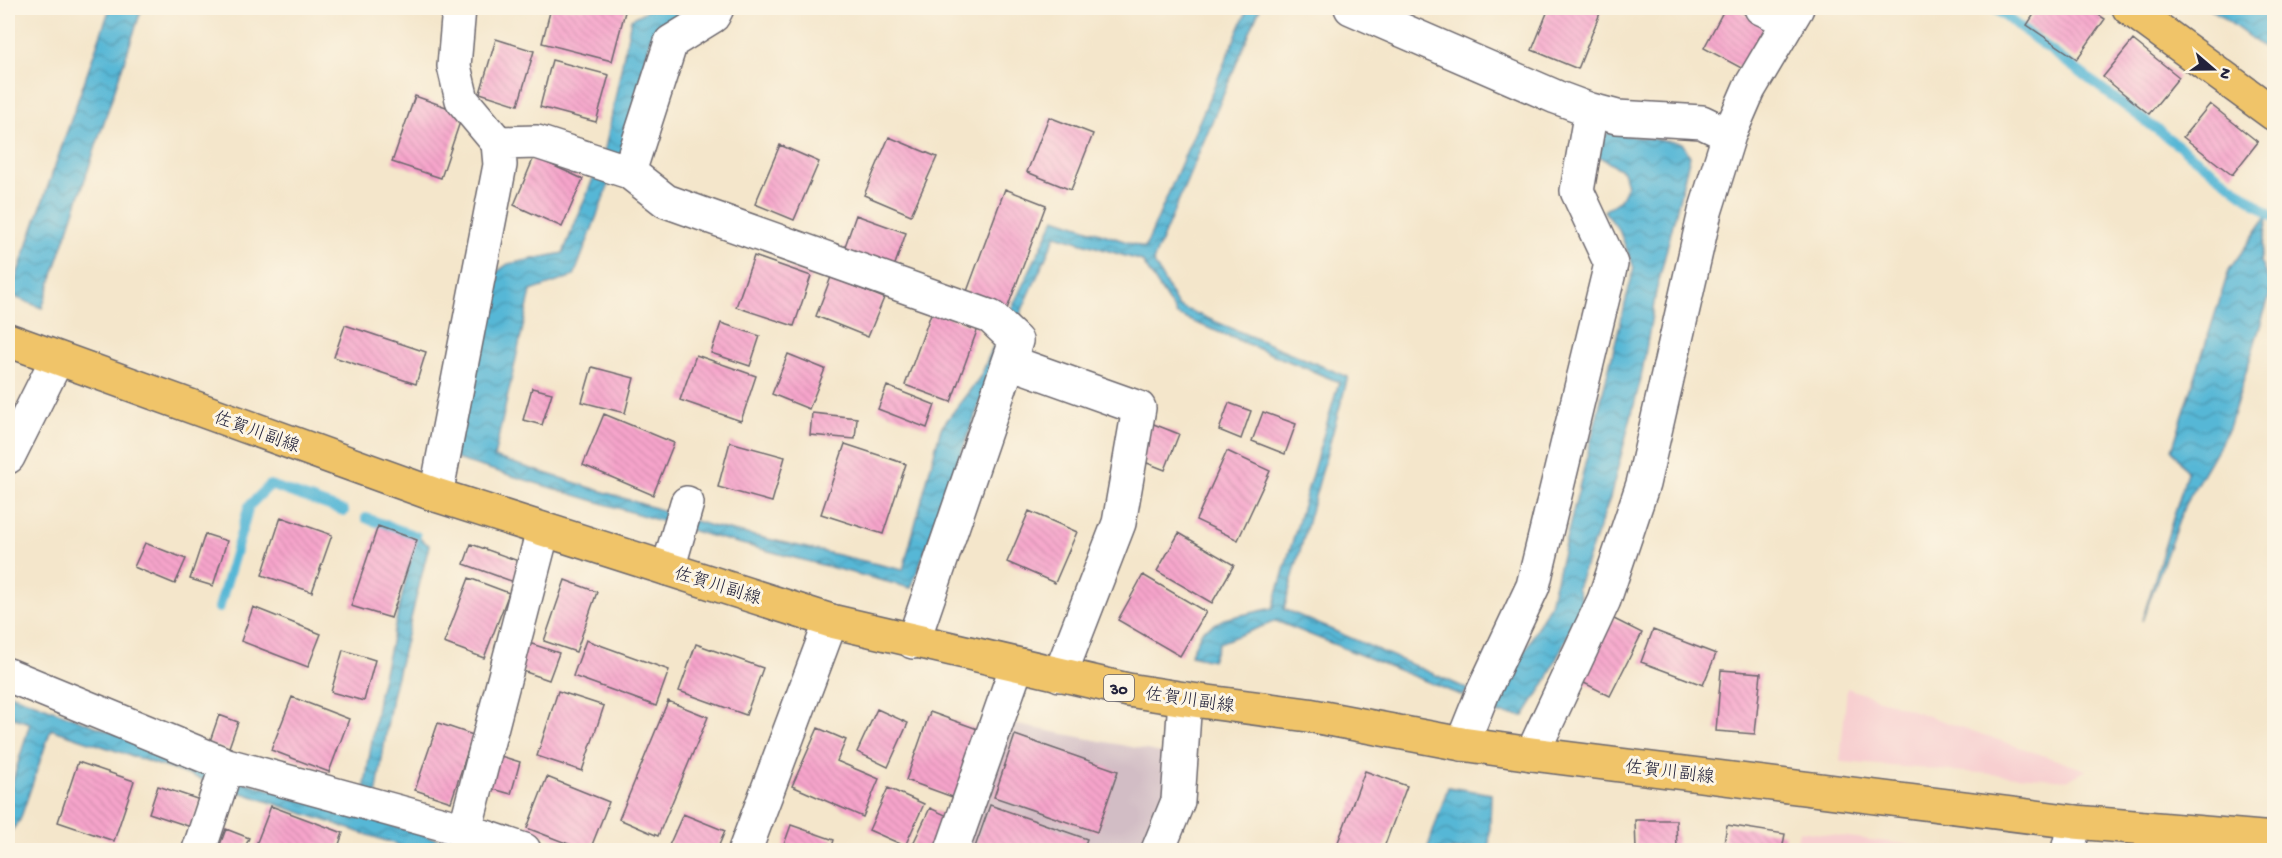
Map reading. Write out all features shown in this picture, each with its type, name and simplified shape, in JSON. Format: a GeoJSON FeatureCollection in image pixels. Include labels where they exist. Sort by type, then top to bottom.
{"type":"FeatureCollection","features":[{"type":"Feature","properties":{"kind":"main road"},"geometry":{"type":"LineString","coordinates":[[2129,8],[2274,114]]}},
{"type":"Feature","properties":{"kind":"main road","name":"佐賀川副線"},"geometry":{"type":"LineString","coordinates":[[8,340],[436,495],[543,530],[831,621],[1060,675],[1185,699],[1308,715],[1462,744],[2071,836],[2274,839]]}},
{"type":"Feature","properties":{"kind":"street"},"geometry":{"type":"LineString","coordinates":[[436,495],[500,165],[498,143],[462,100],[454,66],[459,8]]}},
{"type":"Feature","properties":{"kind":"street"},"geometry":{"type":"LineString","coordinates":[[629,172],[671,42],[713,16],[717,8]]}},
{"type":"Feature","properties":{"kind":"street"},"geometry":{"type":"LineString","coordinates":[[1351,8],[1556,97],[1592,110],[1617,117],[1701,122],[1729,135]]}},
{"type":"Feature","properties":{"kind":"street"},"geometry":{"type":"LineString","coordinates":[[1532,754],[1604,600],[1643,484],[1705,212],[1729,135],[1783,12]]}},
{"type":"Feature","properties":{"kind":"street"},"geometry":{"type":"LineString","coordinates":[[1462,744],[1483,692],[1533,586],[1611,264],[1577,191],[1592,110]]}},
{"type":"Feature","properties":{"kind":"street"},"geometry":{"type":"LineString","coordinates":[[498,143],[537,142],[629,172],[666,201],[991,317],[1016,341],[913,642]]}},
{"type":"Feature","properties":{"kind":"street"},"geometry":{"type":"LineString","coordinates":[[8,457],[57,359]]}},
{"type":"Feature","properties":{"kind":"street"},"geometry":{"type":"LineString","coordinates":[[1010,362],[1139,408],[1119,523],[1060,675]]}},
{"type":"Feature","properties":{"kind":"street"},"geometry":{"type":"LineString","coordinates":[[668,569],[687,503]]}},
{"type":"Feature","properties":{"kind":"street"},"geometry":{"type":"LineString","coordinates":[[465,830],[543,530]]}},
{"type":"Feature","properties":{"kind":"street"},"geometry":{"type":"LineString","coordinates":[[745,850],[831,621]]}},
{"type":"Feature","properties":{"kind":"street"},"geometry":{"type":"LineString","coordinates":[[952,850],[1017,665]]}},
{"type":"Feature","properties":{"kind":"street"},"geometry":{"type":"LineString","coordinates":[[8,675],[222,779],[465,830],[524,850]]}},
{"type":"Feature","properties":{"kind":"street"},"geometry":{"type":"LineString","coordinates":[[1158,850],[1178,801],[1185,699]]}},
{"type":"Feature","properties":{"kind":"street"},"geometry":{"type":"LineString","coordinates":[[199,850],[222,779]]}},
{"type":"Feature","properties":{"kind":"shaded area"},"geometry":{"type":"Polygon","coordinates":[[[1847,688],[2087,770],[2068,780],[1840,762],[1847,688]]]}},
{"type":"Feature","properties":{"kind":"shaded area"},"geometry":{"type":"Polygon","coordinates":[[[998,721],[1167,754],[1170,798],[1147,850],[956,850],[998,721]]]}},
{"type":"Feature","properties":{"kind":"shaded area"},"geometry":{"type":"Polygon","coordinates":[[[1799,831],[1953,850],[1795,850],[1799,831]]]}},
{"type":"Feature","properties":{"kind":"water"},"geometry":{"type":"Polygon","coordinates":[[[110,8],[142,8],[42,308],[10,295],[110,8]]]}},
{"type":"Feature","properties":{"kind":"water"},"geometry":{"type":"Polygon","coordinates":[[[651,8],[694,8],[651,37],[629,131],[574,276],[531,291],[494,457],[711,526],[903,570],[941,428],[980,377],[996,340],[1000,343],[984,392],[911,588],[707,535],[453,458],[487,279],[508,264],[563,253],[605,149],[631,19],[651,8]]]}},
{"type":"Feature","properties":{"kind":"water"},"geometry":{"type":"Polygon","coordinates":[[[1248,8],[1260,8],[1153,261],[1178,306],[1348,377],[1284,609],[1468,689],[1463,696],[1276,621],[1219,643],[1212,660],[1190,655],[1202,631],[1224,619],[1273,608],[1339,382],[1177,315],[1142,261],[1056,235],[1017,321],[1008,316],[1055,218],[1145,248],[1248,8]]]}},
{"type":"Feature","properties":{"kind":"water"},"geometry":{"type":"Polygon","coordinates":[[[2210,8],[2274,8],[2274,55],[2210,8]]]}},
{"type":"Feature","properties":{"kind":"water"},"geometry":{"type":"Polygon","coordinates":[[[1606,133],[1682,143],[1690,156],[1656,292],[1641,378],[1610,498],[1577,588],[1583,603],[1546,681],[1524,716],[1491,713],[1550,604],[1634,268],[1619,230],[1604,211],[1620,200],[1627,185],[1623,171],[1598,156],[1606,133]]]}},
{"type":"Feature","properties":{"kind":"water"},"geometry":{"type":"Polygon","coordinates":[[[2269,213],[2260,262],[2272,287],[2229,428],[2185,504],[2142,621],[2187,472],[2172,450],[2229,270],[2269,213]]]}},
{"type":"Feature","properties":{"kind":"water"},"geometry":{"type":"Polygon","coordinates":[[[416,536],[429,545],[392,696],[376,796],[364,792],[379,694],[416,536]]]}},
{"type":"Feature","properties":{"kind":"water"},"geometry":{"type":"Polygon","coordinates":[[[8,693],[238,780],[474,850],[413,850],[51,729],[20,820],[8,835],[8,797],[30,723],[8,716],[8,693]]]}},
{"type":"Feature","properties":{"kind":"water"},"geometry":{"type":"Polygon","coordinates":[[[1448,787],[1491,794],[1489,850],[1427,850],[1448,787]]]}},
{"type":"Feature","properties":{"kind":"building"},"geometry":{"type":"Polygon","coordinates":[[[551,8],[626,8],[612,61],[542,43],[551,8]]]}},
{"type":"Feature","properties":{"kind":"building"},"geometry":{"type":"Polygon","coordinates":[[[1549,8],[1602,8],[1578,69],[1532,50],[1549,8]]]}},
{"type":"Feature","properties":{"kind":"building"},"geometry":{"type":"Polygon","coordinates":[[[1725,8],[1734,8],[1766,25],[1743,69],[1704,48],[1725,8]]]}},
{"type":"Feature","properties":{"kind":"building"},"geometry":{"type":"Polygon","coordinates":[[[2038,8],[2088,8],[2105,19],[2077,59],[2027,25],[2038,8]]]}},
{"type":"Feature","properties":{"kind":"building"},"geometry":{"type":"Polygon","coordinates":[[[496,39],[534,51],[518,105],[480,93],[496,39]]]}},
{"type":"Feature","properties":{"kind":"building"},"geometry":{"type":"Polygon","coordinates":[[[2133,40],[2179,77],[2149,114],[2103,77],[2133,40]]]}},
{"type":"Feature","properties":{"kind":"building"},"geometry":{"type":"Polygon","coordinates":[[[552,60],[609,75],[596,122],[540,107],[552,60]]]}},
{"type":"Feature","properties":{"kind":"building"},"geometry":{"type":"Polygon","coordinates":[[[415,96],[463,113],[441,178],[392,162],[415,96]]]}},
{"type":"Feature","properties":{"kind":"building"},"geometry":{"type":"Polygon","coordinates":[[[2210,104],[2258,142],[2232,175],[2183,137],[2210,104]]]}},
{"type":"Feature","properties":{"kind":"building"},"geometry":{"type":"Polygon","coordinates":[[[1049,117],[1093,134],[1071,190],[1027,172],[1049,117]]]}},
{"type":"Feature","properties":{"kind":"building"},"geometry":{"type":"Polygon","coordinates":[[[889,137],[937,157],[911,215],[864,195],[889,137]]]}},
{"type":"Feature","properties":{"kind":"building"},"geometry":{"type":"Polygon","coordinates":[[[780,145],[819,162],[794,220],[755,204],[780,145]]]}},
{"type":"Feature","properties":{"kind":"building"},"geometry":{"type":"Polygon","coordinates":[[[534,157],[583,179],[562,227],[514,205],[534,157]]]}},
{"type":"Feature","properties":{"kind":"building"},"geometry":{"type":"Polygon","coordinates":[[[1005,189],[1046,205],[1007,309],[966,294],[1005,189]]]}},
{"type":"Feature","properties":{"kind":"building"},"geometry":{"type":"Polygon","coordinates":[[[856,215],[906,233],[893,270],[843,252],[856,215]]]}},
{"type":"Feature","properties":{"kind":"building"},"geometry":{"type":"Polygon","coordinates":[[[754,256],[811,276],[794,326],[736,307],[754,256]]]}},
{"type":"Feature","properties":{"kind":"building"},"geometry":{"type":"Polygon","coordinates":[[[831,277],[884,298],[868,337],[816,316],[831,277]]]}},
{"type":"Feature","properties":{"kind":"building"},"geometry":{"type":"Polygon","coordinates":[[[932,311],[978,328],[951,402],[905,385],[932,311]]]}},
{"type":"Feature","properties":{"kind":"building"},"geometry":{"type":"Polygon","coordinates":[[[721,323],[760,336],[750,366],[711,353],[721,323]]]}},
{"type":"Feature","properties":{"kind":"building"},"geometry":{"type":"Polygon","coordinates":[[[345,325],[426,352],[416,384],[334,357],[345,325]]]}},
{"type":"Feature","properties":{"kind":"building"},"geometry":{"type":"Polygon","coordinates":[[[788,354],[825,369],[809,409],[772,394],[788,354]]]}},
{"type":"Feature","properties":{"kind":"building"},"geometry":{"type":"Polygon","coordinates":[[[696,355],[756,376],[741,421],[680,400],[696,355]]]}},
{"type":"Feature","properties":{"kind":"building"},"geometry":{"type":"Polygon","coordinates":[[[592,367],[634,378],[625,413],[582,402],[592,367]]]}},
{"type":"Feature","properties":{"kind":"building"},"geometry":{"type":"Polygon","coordinates":[[[887,386],[935,405],[927,428],[878,409],[887,386]]]}},
{"type":"Feature","properties":{"kind":"building"},"geometry":{"type":"Polygon","coordinates":[[[532,388],[552,393],[542,425],[523,420],[532,388]]]}},
{"type":"Feature","properties":{"kind":"building"},"geometry":{"type":"Polygon","coordinates":[[[1229,403],[1251,411],[1241,439],[1219,430],[1229,403]]]}},
{"type":"Feature","properties":{"kind":"building"},"geometry":{"type":"Polygon","coordinates":[[[1263,412],[1296,424],[1285,454],[1252,441],[1263,412]]]}},
{"type":"Feature","properties":{"kind":"building"},"geometry":{"type":"Polygon","coordinates":[[[812,413],[857,418],[855,439],[810,435],[812,413]]]}},
{"type":"Feature","properties":{"kind":"building"},"geometry":{"type":"Polygon","coordinates":[[[604,414],[674,443],[653,495],[583,465],[604,414]]]}},
{"type":"Feature","properties":{"kind":"building"},"geometry":{"type":"Polygon","coordinates":[[[1151,423],[1179,434],[1165,470],[1137,459],[1151,423]]]}},
{"type":"Feature","properties":{"kind":"building"},"geometry":{"type":"Polygon","coordinates":[[[730,442],[785,457],[772,502],[718,487],[730,442]]]}},
{"type":"Feature","properties":{"kind":"building"},"geometry":{"type":"Polygon","coordinates":[[[845,444],[906,464],[883,534],[821,514],[845,444]]]}},
{"type":"Feature","properties":{"kind":"building"},"geometry":{"type":"Polygon","coordinates":[[[1227,451],[1270,471],[1238,540],[1196,520],[1227,451]]]}},
{"type":"Feature","properties":{"kind":"building"},"geometry":{"type":"Polygon","coordinates":[[[1029,511],[1077,532],[1055,583],[1007,562],[1029,511]]]}},
{"type":"Feature","properties":{"kind":"building"},"geometry":{"type":"Polygon","coordinates":[[[281,517],[332,535],[312,592],[262,575],[281,517]]]}},
{"type":"Feature","properties":{"kind":"building"},"geometry":{"type":"Polygon","coordinates":[[[378,526],[417,540],[391,618],[351,606],[378,526]]]}},
{"type":"Feature","properties":{"kind":"building"},"geometry":{"type":"Polygon","coordinates":[[[1179,533],[1234,565],[1212,603],[1157,571],[1179,533]]]}},
{"type":"Feature","properties":{"kind":"building"},"geometry":{"type":"Polygon","coordinates":[[[205,534],[227,541],[213,586],[190,579],[205,534]]]}},
{"type":"Feature","properties":{"kind":"building"},"geometry":{"type":"Polygon","coordinates":[[[145,543],[186,559],[175,584],[134,567],[145,543]]]}},
{"type":"Feature","properties":{"kind":"building"},"geometry":{"type":"Polygon","coordinates":[[[471,544],[521,562],[514,582],[464,564],[471,544]]]}},
{"type":"Feature","properties":{"kind":"building"},"geometry":{"type":"Polygon","coordinates":[[[1143,575],[1206,612],[1180,656],[1118,620],[1143,575]]]}},
{"type":"Feature","properties":{"kind":"building"},"geometry":{"type":"Polygon","coordinates":[[[469,578],[509,593],[484,658],[444,643],[469,578]]]}},
{"type":"Feature","properties":{"kind":"building"},"geometry":{"type":"Polygon","coordinates":[[[565,580],[597,592],[576,652],[544,641],[565,580]]]}},
{"type":"Feature","properties":{"kind":"building"},"geometry":{"type":"Polygon","coordinates":[[[253,607],[321,634],[308,667],[241,641],[253,607]]]}},
{"type":"Feature","properties":{"kind":"building"},"geometry":{"type":"Polygon","coordinates":[[[1610,617],[1642,633],[1610,696],[1578,680],[1610,617]]]}},
{"type":"Feature","properties":{"kind":"building"},"geometry":{"type":"Polygon","coordinates":[[[1653,630],[1716,654],[1703,685],[1641,662],[1653,630]]]}},
{"type":"Feature","properties":{"kind":"building"},"geometry":{"type":"Polygon","coordinates":[[[586,640],[669,670],[656,706],[573,676],[586,640]]]}},
{"type":"Feature","properties":{"kind":"building"},"geometry":{"type":"Polygon","coordinates":[[[526,642],[559,653],[549,680],[517,669],[526,642]]]}},
{"type":"Feature","properties":{"kind":"building"},"geometry":{"type":"Polygon","coordinates":[[[696,644],[763,668],[746,715],[679,691],[696,644]]]}},
{"type":"Feature","properties":{"kind":"building"},"geometry":{"type":"Polygon","coordinates":[[[343,650],[375,660],[364,701],[331,692],[343,650]]]}},
{"type":"Feature","properties":{"kind":"building"},"geometry":{"type":"Polygon","coordinates":[[[1721,670],[1761,673],[1755,734],[1716,731],[1721,670]]]}},
{"type":"Feature","properties":{"kind":"building"},"geometry":{"type":"Polygon","coordinates":[[[558,691],[604,706],[582,771],[537,756],[558,691]]]}},
{"type":"Feature","properties":{"kind":"building"},"geometry":{"type":"Polygon","coordinates":[[[292,697],[349,719],[329,772],[271,750],[292,697]]]}},
{"type":"Feature","properties":{"kind":"building"},"geometry":{"type":"Polygon","coordinates":[[[668,701],[708,717],[658,836],[619,819],[668,701]]]}},
{"type":"Feature","properties":{"kind":"building"},"geometry":{"type":"Polygon","coordinates":[[[877,709],[908,723],[888,767],[857,752],[877,709]]]}},
{"type":"Feature","properties":{"kind":"building"},"geometry":{"type":"Polygon","coordinates":[[[930,712],[983,731],[958,799],[906,780],[930,712]]]}},
{"type":"Feature","properties":{"kind":"building"},"geometry":{"type":"Polygon","coordinates":[[[219,715],[238,722],[228,750],[209,744],[219,715]]]}},
{"type":"Feature","properties":{"kind":"building"},"geometry":{"type":"Polygon","coordinates":[[[438,723],[473,735],[451,802],[415,790],[438,723]]]}},
{"type":"Feature","properties":{"kind":"building"},"geometry":{"type":"Polygon","coordinates":[[[818,728],[846,740],[837,761],[879,779],[863,817],[792,786],[818,728]]]}},
{"type":"Feature","properties":{"kind":"building"},"geometry":{"type":"Polygon","coordinates":[[[1015,735],[1118,771],[1097,832],[994,797],[1015,735]]]}},
{"type":"Feature","properties":{"kind":"building"},"geometry":{"type":"Polygon","coordinates":[[[494,754],[520,762],[511,794],[486,787],[494,754]]]}},
{"type":"Feature","properties":{"kind":"building"},"geometry":{"type":"Polygon","coordinates":[[[78,762],[134,781],[114,841],[58,822],[78,762]]]}},
{"type":"Feature","properties":{"kind":"building"},"geometry":{"type":"Polygon","coordinates":[[[1365,771],[1407,786],[1383,850],[1361,850],[1338,842],[1365,771]]]}},
{"type":"Feature","properties":{"kind":"building"},"geometry":{"type":"Polygon","coordinates":[[[547,777],[609,802],[590,850],[584,850],[527,828],[547,777]]]}},
{"type":"Feature","properties":{"kind":"building"},"geometry":{"type":"Polygon","coordinates":[[[158,786],[200,800],[191,827],[149,813],[158,786]]]}},
{"type":"Feature","properties":{"kind":"building"},"geometry":{"type":"Polygon","coordinates":[[[888,788],[924,804],[905,846],[869,830],[888,788]]]}},
{"type":"Feature","properties":{"kind":"building"},"geometry":{"type":"Polygon","coordinates":[[[990,805],[1087,839],[1083,850],[974,850],[990,805]]]}},
{"type":"Feature","properties":{"kind":"building"},"geometry":{"type":"Polygon","coordinates":[[[271,806],[343,833],[337,850],[254,850],[271,806]]]}},
{"type":"Feature","properties":{"kind":"building"},"geometry":{"type":"Polygon","coordinates":[[[930,808],[952,818],[937,850],[910,850],[930,808]]]}},
{"type":"Feature","properties":{"kind":"building"},"geometry":{"type":"Polygon","coordinates":[[[683,814],[725,831],[717,850],[667,850],[683,814]]]}},
{"type":"Feature","properties":{"kind":"building"},"geometry":{"type":"Polygon","coordinates":[[[1635,820],[1676,820],[1677,850],[1636,850],[1635,820]]]}},
{"type":"Feature","properties":{"kind":"building"},"geometry":{"type":"Polygon","coordinates":[[[791,825],[834,840],[831,850],[782,850],[791,825]]]}},
{"type":"Feature","properties":{"kind":"building"},"geometry":{"type":"Polygon","coordinates":[[[1727,825],[1785,834],[1782,850],[1723,850],[1727,825]]]}},
{"type":"Feature","properties":{"kind":"building"},"geometry":{"type":"Polygon","coordinates":[[[226,829],[249,838],[244,850],[218,850],[226,829]]]}},
{"type":"Feature","properties":{"kind":"waterway"},"geometry":{"type":"LineString","coordinates":[[1994,8],[2274,217]]}},
{"type":"Feature","properties":{"kind":"waterway"},"geometry":{"type":"LineString","coordinates":[[219,608],[249,506],[270,485],[344,511]]}},
{"type":"Feature","properties":{"kind":"waterway"},"geometry":{"type":"LineString","coordinates":[[366,518],[416,536]]}}]}
